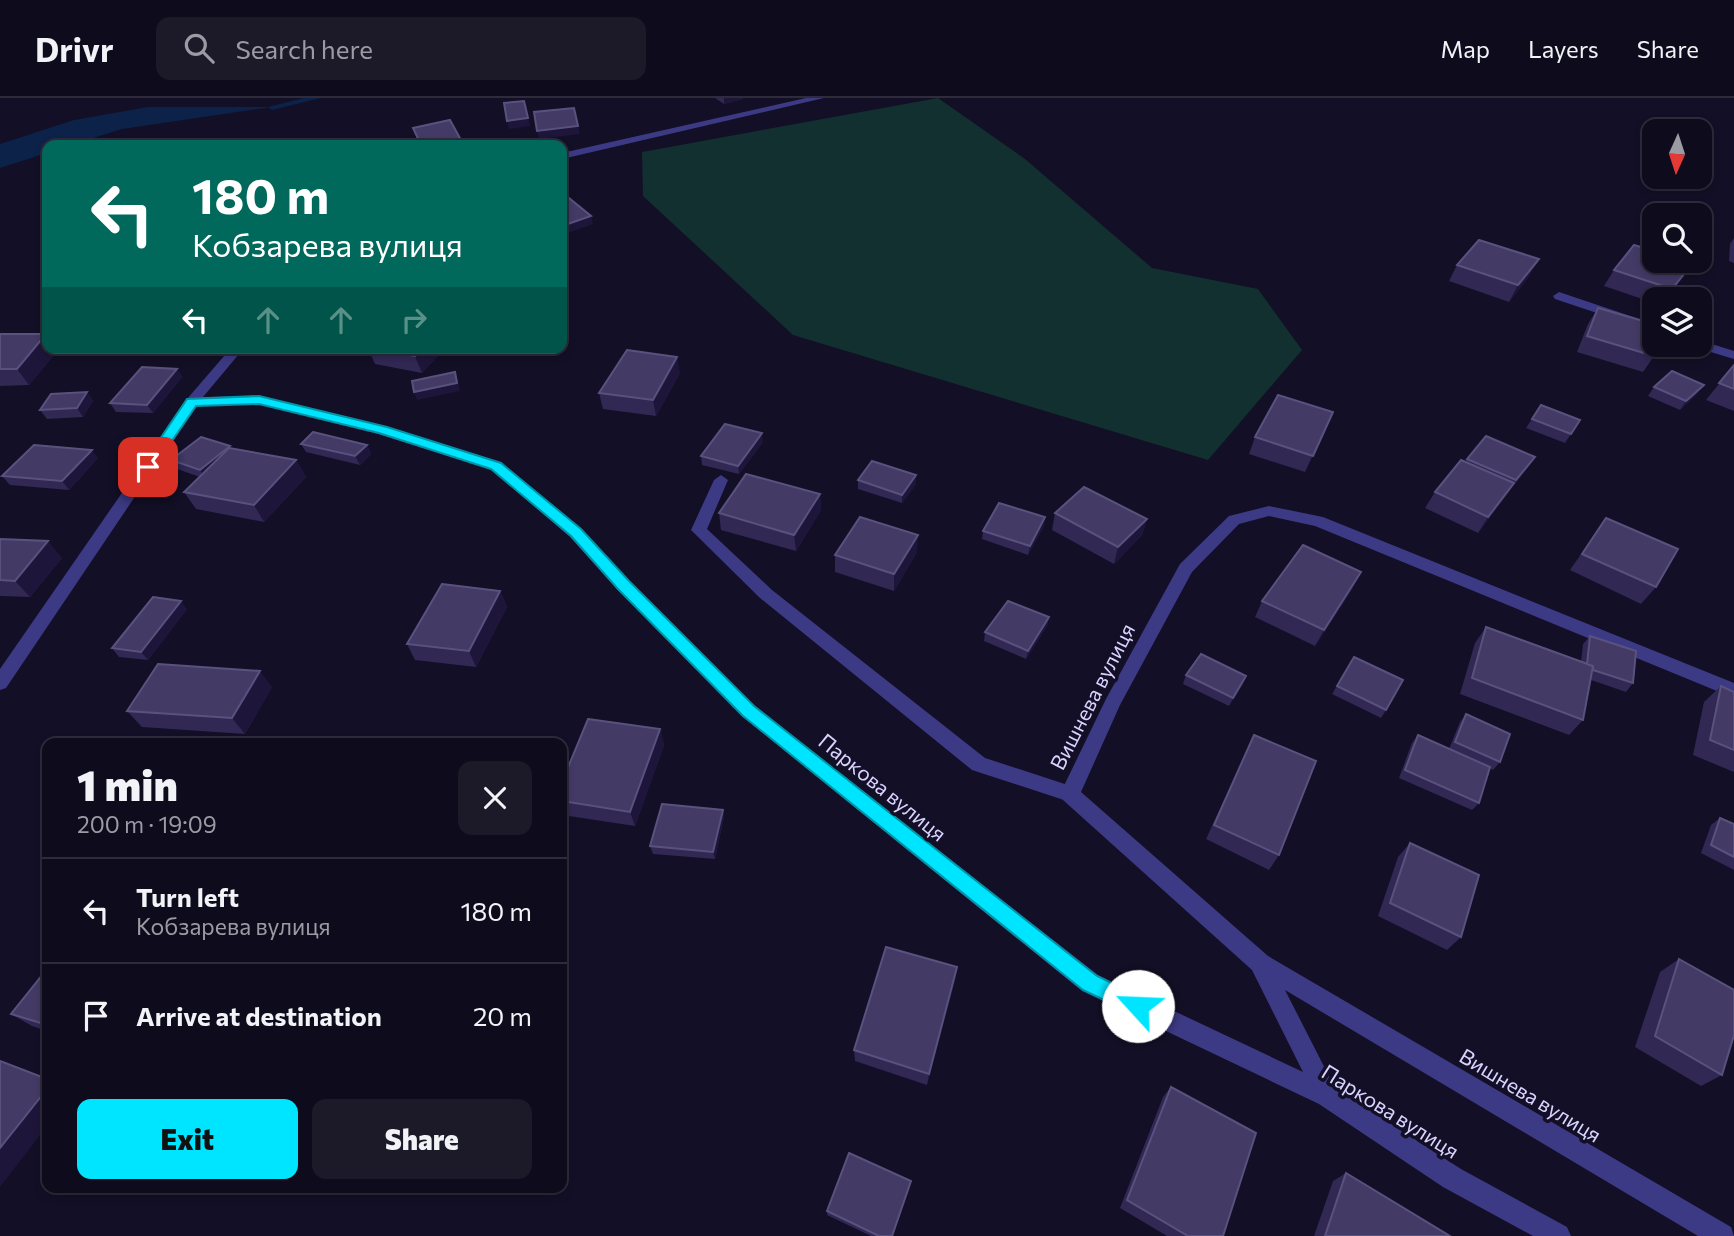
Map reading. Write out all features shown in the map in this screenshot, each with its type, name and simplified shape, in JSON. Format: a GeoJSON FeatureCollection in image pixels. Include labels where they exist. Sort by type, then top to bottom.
{"type":"FeatureCollection","features":[{"type":"Feature","properties":{"kind":"street"},"geometry":{"type":"LineString","coordinates":[[567,155],[819,98]]}},
{"type":"Feature","properties":{"kind":"street"},"geometry":{"type":"LineString","coordinates":[[1559,296],[1642,324]]}},
{"type":"Feature","properties":{"kind":"street"},"geometry":{"type":"LineString","coordinates":[[1712,348],[1734,355]]}},
{"type":"Feature","properties":{"kind":"street"},"geometry":{"type":"LineString","coordinates":[[0,683],[192,402],[233,354]]}},
{"type":"Feature","properties":{"kind":"street","name":"Паркова вулиця"},"geometry":{"type":"LineString","coordinates":[[192,402],[259,400],[382,430],[496,466],[576,533],[623,585],[748,711],[1090,983],[1327,1096],[1452,1178],[1558,1236]]}},
{"type":"Feature","properties":{"kind":"street"},"geometry":{"type":"LineString","coordinates":[[722,480],[699,530],[766,594],[979,764],[1070,794]]}},
{"type":"Feature","properties":{"kind":"street","name":"Вишнева вулиця"},"geometry":{"type":"LineString","coordinates":[[1722,1236],[1260,963],[1070,794],[1112,704],[1186,568],[1234,520],[1269,511],[1318,521],[1734,691]]}},
{"type":"Feature","properties":{"kind":"street"},"geometry":{"type":"LineString","coordinates":[[1260,963],[1327,1096]]}},
{"type":"Feature","properties":{"kind":"green space"},"geometry":{"type":"Polygon","coordinates":[[[938,98],[1025,159],[1152,268],[1258,289],[1302,350],[1208,460],[793,335],[643,196],[642,152],[938,98]]]}},
{"type":"Feature","properties":{"kind":"water"},"geometry":{"type":"Polygon","coordinates":[[[148,107],[272,107],[122,129],[87,140],[42,140],[42,155],[0,168],[0,144],[74,120],[148,107]]]}},
{"type":"Feature","properties":{"kind":"building"},"geometry":{"type":"Polygon","coordinates":[[[524,101],[528,118],[507,121],[504,103],[524,101]]]}},
{"type":"Feature","properties":{"kind":"building"},"geometry":{"type":"Polygon","coordinates":[[[574,108],[578,126],[537,131],[534,112],[574,108]]]}},
{"type":"Feature","properties":{"kind":"building"},"geometry":{"type":"Polygon","coordinates":[[[450,120],[461,140],[419,140],[413,128],[450,120]]]}},
{"type":"Feature","properties":{"kind":"building"},"geometry":{"type":"Polygon","coordinates":[[[569,198],[591,216],[567,224],[569,198]]]}},
{"type":"Feature","properties":{"kind":"building"},"geometry":{"type":"Polygon","coordinates":[[[1479,240],[1539,259],[1518,285],[1457,265],[1479,240]]]}},
{"type":"Feature","properties":{"kind":"building"},"geometry":{"type":"Polygon","coordinates":[[[1634,245],[1642,247],[1642,273],[1685,273],[1674,287],[1666,287],[1614,270],[1634,245]]]}},
{"type":"Feature","properties":{"kind":"building"},"geometry":{"type":"Polygon","coordinates":[[[1598,308],[1642,321],[1642,352],[1587,336],[1598,308]]]}},
{"type":"Feature","properties":{"kind":"building"},"geometry":{"type":"Polygon","coordinates":[[[0,334],[42,334],[42,339],[17,369],[0,369],[0,334]]]}},
{"type":"Feature","properties":{"kind":"building"},"geometry":{"type":"Polygon","coordinates":[[[627,350],[677,357],[653,400],[599,393],[627,350]]]}},
{"type":"Feature","properties":{"kind":"building"},"geometry":{"type":"Polygon","coordinates":[[[1734,365],[1734,389],[1719,383],[1734,365]]]}},
{"type":"Feature","properties":{"kind":"building"},"geometry":{"type":"Polygon","coordinates":[[[142,367],[177,369],[147,405],[110,403],[142,367]]]}},
{"type":"Feature","properties":{"kind":"building"},"geometry":{"type":"Polygon","coordinates":[[[1672,371],[1704,385],[1686,401],[1654,387],[1672,371]]]}},
{"type":"Feature","properties":{"kind":"building"},"geometry":{"type":"Polygon","coordinates":[[[455,372],[457,383],[414,392],[412,381],[455,372]]]}},
{"type":"Feature","properties":{"kind":"building"},"geometry":{"type":"Polygon","coordinates":[[[87,392],[77,408],[40,410],[51,394],[87,392]]]}},
{"type":"Feature","properties":{"kind":"building"},"geometry":{"type":"Polygon","coordinates":[[[1278,395],[1333,412],[1313,456],[1255,437],[1278,395]]]}},
{"type":"Feature","properties":{"kind":"building"},"geometry":{"type":"Polygon","coordinates":[[[1541,405],[1580,420],[1571,434],[1532,419],[1541,405]]]}},
{"type":"Feature","properties":{"kind":"building"},"geometry":{"type":"Polygon","coordinates":[[[725,424],[762,433],[738,466],[701,456],[725,424]]]}},
{"type":"Feature","properties":{"kind":"building"},"geometry":{"type":"Polygon","coordinates":[[[313,432],[367,445],[355,456],[301,444],[313,432]]]}},
{"type":"Feature","properties":{"kind":"building"},"geometry":{"type":"Polygon","coordinates":[[[1486,436],[1535,457],[1516,480],[1467,459],[1486,436]]]}},
{"type":"Feature","properties":{"kind":"building"},"geometry":{"type":"Polygon","coordinates":[[[201,437],[230,446],[200,470],[171,460],[201,437]]]}},
{"type":"Feature","properties":{"kind":"building"},"geometry":{"type":"Polygon","coordinates":[[[34,445],[92,450],[62,481],[2,476],[34,445]]]}},
{"type":"Feature","properties":{"kind":"building"},"geometry":{"type":"Polygon","coordinates":[[[229,448],[296,460],[254,505],[184,492],[229,448]]]}},
{"type":"Feature","properties":{"kind":"building"},"geometry":{"type":"Polygon","coordinates":[[[1461,460],[1514,483],[1488,517],[1435,492],[1461,460]]]}},
{"type":"Feature","properties":{"kind":"building"},"geometry":{"type":"Polygon","coordinates":[[[872,461],[916,475],[902,495],[858,480],[872,461]]]}},
{"type":"Feature","properties":{"kind":"building"},"geometry":{"type":"Polygon","coordinates":[[[746,474],[820,494],[794,535],[719,513],[746,474]]]}},
{"type":"Feature","properties":{"kind":"building"},"geometry":{"type":"Polygon","coordinates":[[[1084,487],[1147,519],[1118,547],[1055,513],[1084,487]]]}},
{"type":"Feature","properties":{"kind":"building"},"geometry":{"type":"Polygon","coordinates":[[[999,503],[1045,517],[1030,546],[983,531],[999,503]]]}},
{"type":"Feature","properties":{"kind":"building"},"geometry":{"type":"Polygon","coordinates":[[[860,517],[918,535],[894,574],[835,555],[860,517]]]}},
{"type":"Feature","properties":{"kind":"building"},"geometry":{"type":"Polygon","coordinates":[[[1606,518],[1678,549],[1656,587],[1582,554],[1606,518]]]}},
{"type":"Feature","properties":{"kind":"building"},"geometry":{"type":"Polygon","coordinates":[[[0,539],[48,541],[15,581],[0,580],[0,539]]]}},
{"type":"Feature","properties":{"kind":"building"},"geometry":{"type":"Polygon","coordinates":[[[1303,545],[1361,572],[1324,630],[1262,601],[1303,545]]]}},
{"type":"Feature","properties":{"kind":"building"},"geometry":{"type":"Polygon","coordinates":[[[442,584],[500,591],[469,651],[407,644],[442,584]]]}},
{"type":"Feature","properties":{"kind":"building"},"geometry":{"type":"Polygon","coordinates":[[[153,597],[181,601],[141,652],[112,648],[153,597]]]}},
{"type":"Feature","properties":{"kind":"building"},"geometry":{"type":"Polygon","coordinates":[[[1008,601],[1049,617],[1028,651],[985,632],[1008,601]]]}},
{"type":"Feature","properties":{"kind":"building"},"geometry":{"type":"Polygon","coordinates":[[[1486,627],[1593,666],[1583,720],[1472,678],[1486,627]]]}},
{"type":"Feature","properties":{"kind":"building"},"geometry":{"type":"Polygon","coordinates":[[[1590,636],[1636,651],[1633,683],[1593,670],[1593,666],[1587,664],[1590,636]]]}},
{"type":"Feature","properties":{"kind":"building"},"geometry":{"type":"Polygon","coordinates":[[[1201,654],[1246,676],[1233,698],[1186,675],[1201,654]]]}},
{"type":"Feature","properties":{"kind":"building"},"geometry":{"type":"Polygon","coordinates":[[[1354,657],[1403,680],[1386,710],[1337,686],[1354,657]]]}},
{"type":"Feature","properties":{"kind":"building"},"geometry":{"type":"Polygon","coordinates":[[[158,664],[260,671],[232,718],[127,711],[158,664]]]}},
{"type":"Feature","properties":{"kind":"building"},"geometry":{"type":"Polygon","coordinates":[[[1721,686],[1734,692],[1734,750],[1710,740],[1721,686]]]}},
{"type":"Feature","properties":{"kind":"building"},"geometry":{"type":"Polygon","coordinates":[[[1466,714],[1510,734],[1500,762],[1455,742],[1466,714]]]}},
{"type":"Feature","properties":{"kind":"building"},"geometry":{"type":"Polygon","coordinates":[[[588,719],[660,729],[630,812],[567,802],[567,770],[588,719]]]}},
{"type":"Feature","properties":{"kind":"building"},"geometry":{"type":"Polygon","coordinates":[[[1254,735],[1316,761],[1279,855],[1214,825],[1254,735]]]}},
{"type":"Feature","properties":{"kind":"building"},"geometry":{"type":"Polygon","coordinates":[[[1418,735],[1490,767],[1479,803],[1405,770],[1418,735]]]}},
{"type":"Feature","properties":{"kind":"building"},"geometry":{"type":"Polygon","coordinates":[[[662,804],[723,810],[713,852],[650,846],[662,804]]]}},
{"type":"Feature","properties":{"kind":"building"},"geometry":{"type":"Polygon","coordinates":[[[1720,818],[1734,824],[1734,857],[1711,845],[1720,818]]]}},
{"type":"Feature","properties":{"kind":"building"},"geometry":{"type":"Polygon","coordinates":[[[1410,843],[1479,875],[1461,937],[1390,903],[1410,843]]]}},
{"type":"Feature","properties":{"kind":"building"},"geometry":{"type":"Polygon","coordinates":[[[886,947],[957,967],[929,1074],[854,1050],[886,947]]]}},
{"type":"Feature","properties":{"kind":"building"},"geometry":{"type":"Polygon","coordinates":[[[1679,959],[1734,990],[1734,1035],[1722,1075],[1655,1036],[1679,959]]]}},
{"type":"Feature","properties":{"kind":"building"},"geometry":{"type":"Polygon","coordinates":[[[42,975],[42,1023],[11,1014],[42,975]]]}},
{"type":"Feature","properties":{"kind":"building"},"geometry":{"type":"Polygon","coordinates":[[[0,1061],[42,1077],[42,1095],[0,1148],[0,1061]]]}},
{"type":"Feature","properties":{"kind":"building"},"geometry":{"type":"Polygon","coordinates":[[[1171,1087],[1256,1133],[1223,1236],[1188,1236],[1127,1200],[1171,1087]]]}},
{"type":"Feature","properties":{"kind":"building"},"geometry":{"type":"Polygon","coordinates":[[[849,1153],[911,1181],[892,1236],[879,1236],[827,1211],[849,1153]]]}},
{"type":"Feature","properties":{"kind":"building"},"geometry":{"type":"Polygon","coordinates":[[[1346,1173],[1450,1236],[1325,1236],[1346,1173]]]}},
{"type":"Feature","properties":{"kind":"waterway"},"geometry":{"type":"LineString","coordinates":[[272,107],[317,98]]}},
{"type":"Feature","properties":{"kind":"route"},"geometry":{"type":"LineString","coordinates":[[148,467],[192,402],[259,400],[382,430],[496,466],[576,533],[623,585],[748,711],[1090,983],[1138,1006]]}}]}
